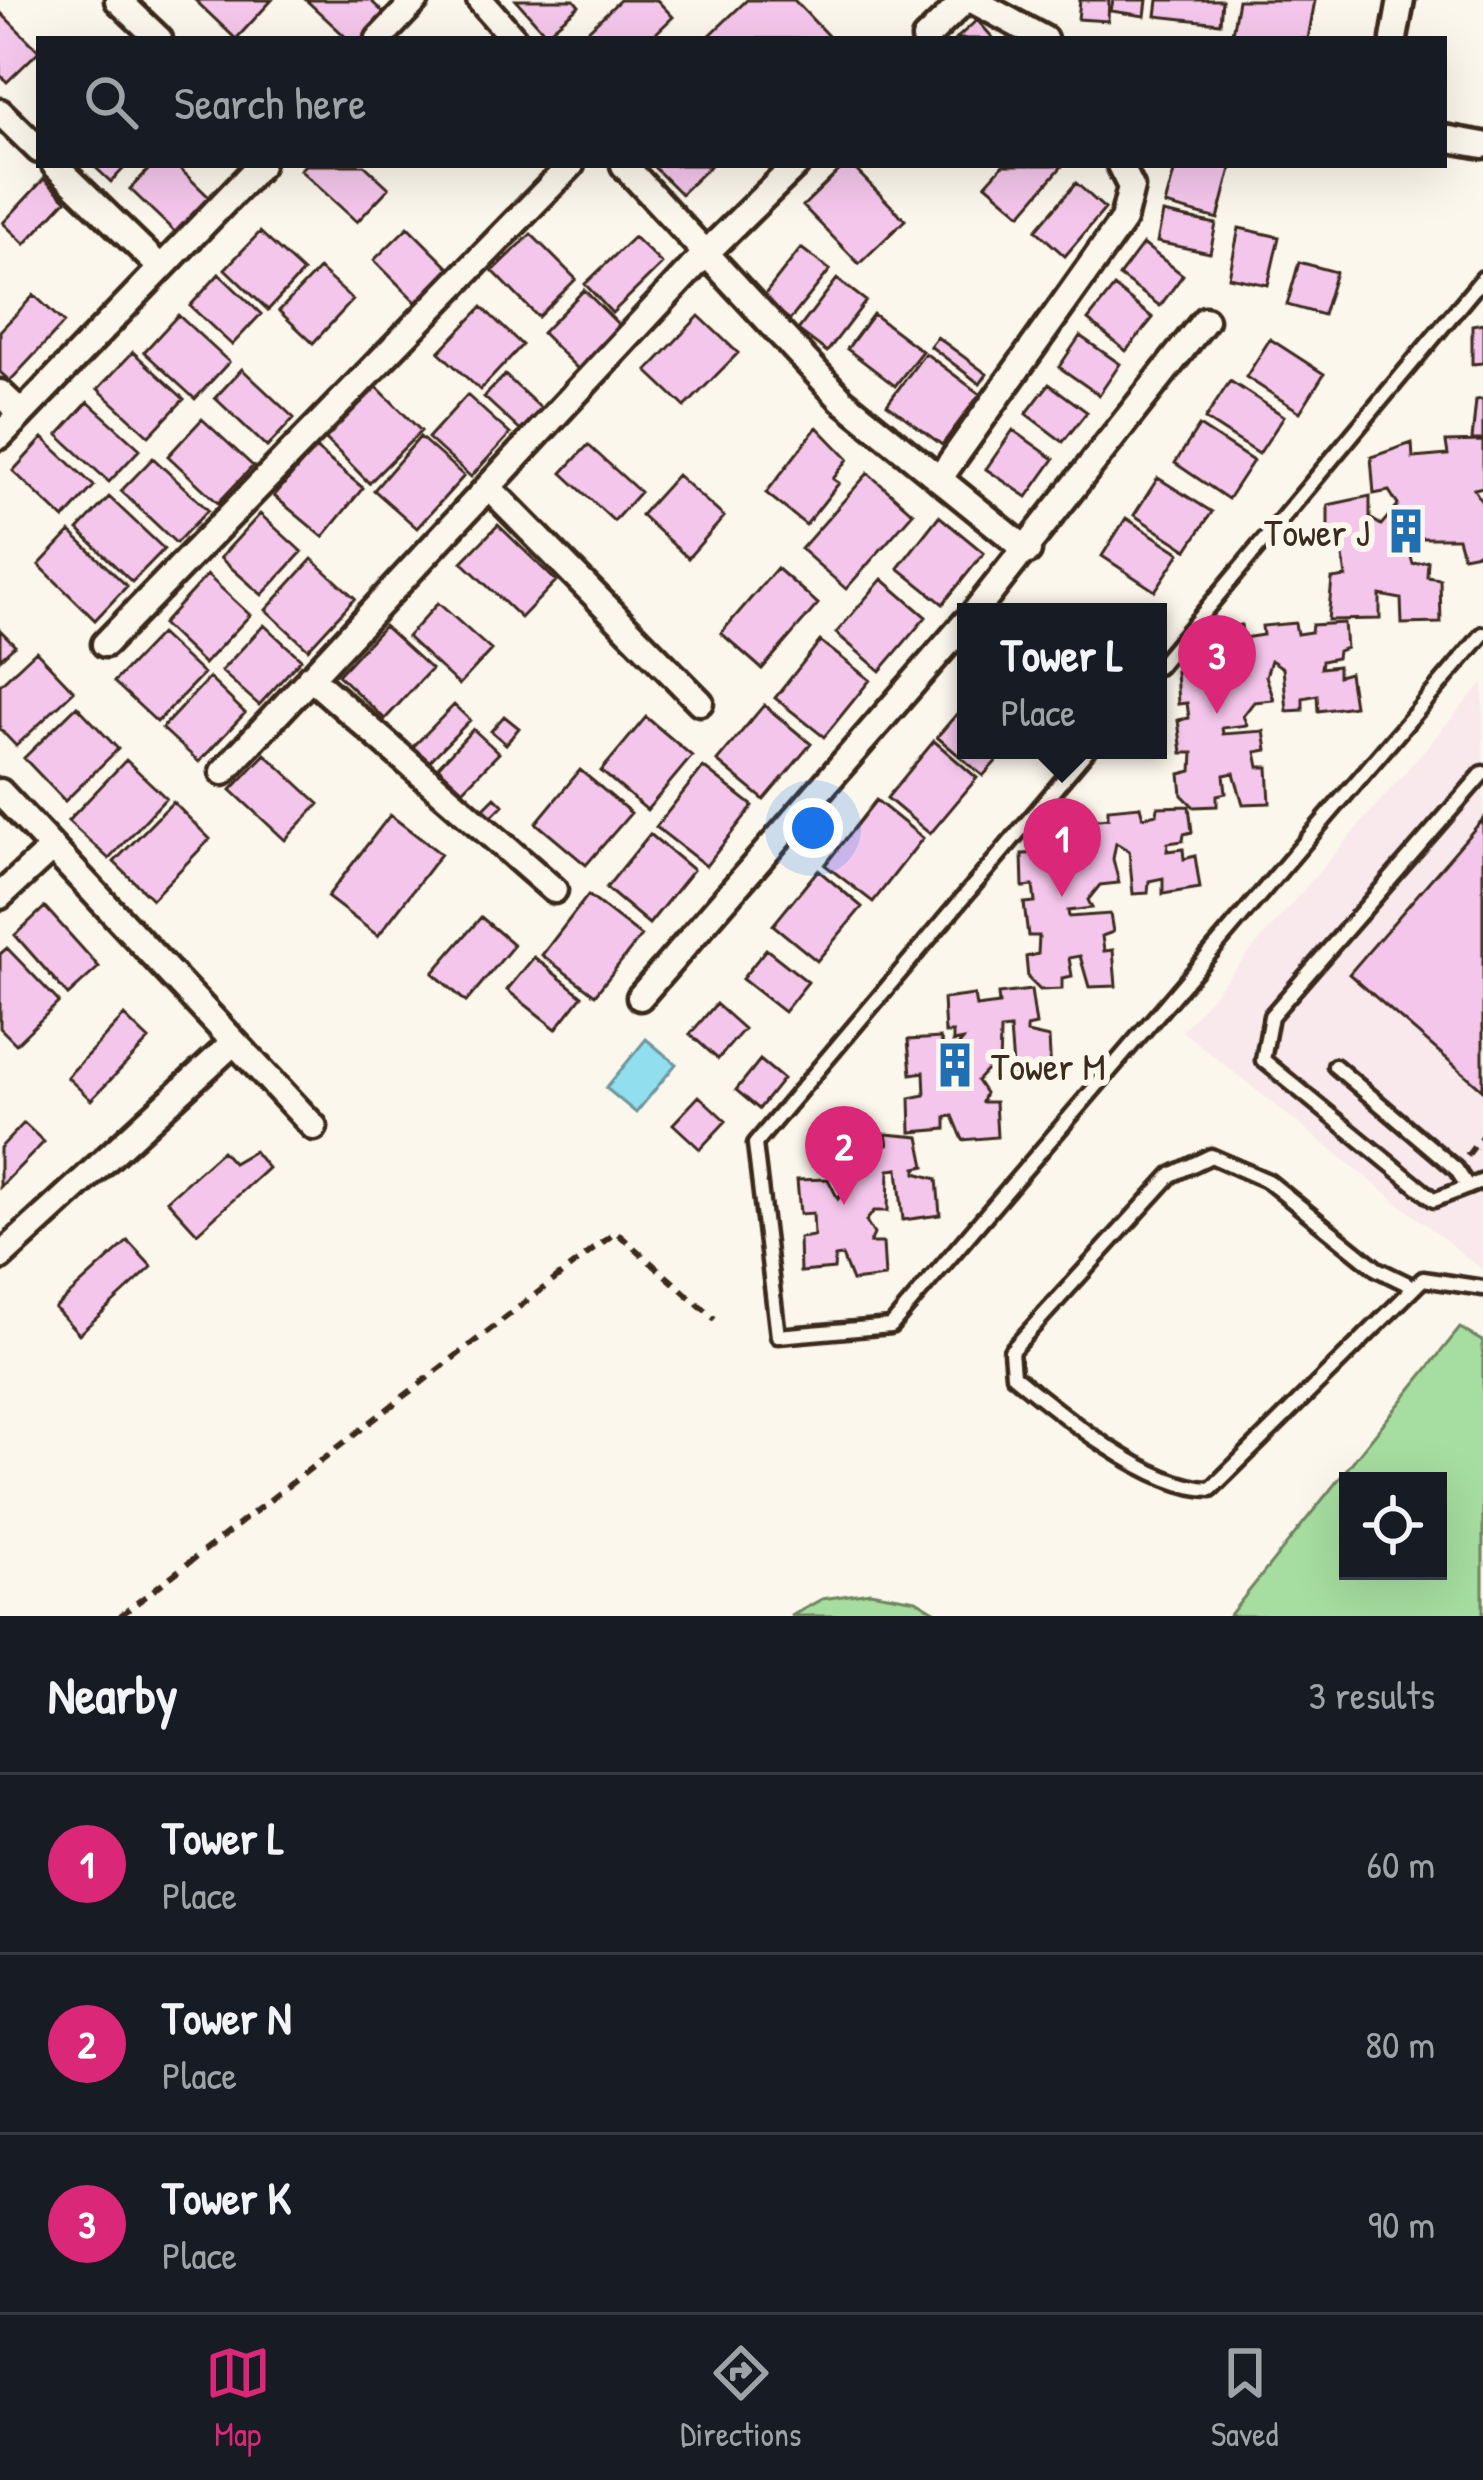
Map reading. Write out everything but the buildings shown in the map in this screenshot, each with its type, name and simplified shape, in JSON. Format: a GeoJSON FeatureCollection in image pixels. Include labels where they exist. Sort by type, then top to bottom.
{"type":"FeatureCollection","features":[{"type":"Feature","properties":{"kind":"street"},"geometry":{"type":"LineString","coordinates":[[118,0],[156,36]]}},
{"type":"Feature","properties":{"kind":"street"},"geometry":{"type":"LineString","coordinates":[[382,36],[416,0]]}},
{"type":"Feature","properties":{"kind":"street"},"geometry":{"type":"LineString","coordinates":[[480,0],[511,36]]}},
{"type":"Feature","properties":{"kind":"street"},"geometry":{"type":"LineString","coordinates":[[928,36],[968,0],[1038,36]]}},
{"type":"Feature","properties":{"kind":"street"},"geometry":{"type":"LineString","coordinates":[[1395,36],[1401,0]]}},
{"type":"Feature","properties":{"kind":"street"},"geometry":{"type":"LineString","coordinates":[[0,112],[36,147]]}},
{"type":"Feature","properties":{"kind":"street"},"geometry":{"type":"LineString","coordinates":[[1447,139],[1483,145]]}},
{"type":"Feature","properties":{"kind":"street"},"geometry":{"type":"LineString","coordinates":[[58,168],[161,268]]}},
{"type":"Feature","properties":{"kind":"street"},"geometry":{"type":"LineString","coordinates":[[0,436],[257,168]]}},
{"type":"Feature","properties":{"kind":"street"},"geometry":{"type":"LineString","coordinates":[[105,644],[568,168]]}},
{"type":"Feature","properties":{"kind":"street"},"geometry":{"type":"LineString","coordinates":[[626,168],[842,400],[1028,551]]}},
{"type":"Feature","properties":{"kind":"street"},"geometry":{"type":"LineString","coordinates":[[223,772],[705,254],[793,168]]}},
{"type":"Feature","properties":{"kind":"street"},"geometry":{"type":"LineString","coordinates":[[940,479],[1123,220],[1131,188],[1121,168]]}},
{"type":"Feature","properties":{"kind":"street"},"geometry":{"type":"LineString","coordinates":[[983,603],[1205,320]]}},
{"type":"Feature","properties":{"kind":"street"},"geometry":{"type":"LineString","coordinates":[[0,393],[21,413]]}},
{"type":"Feature","properties":{"kind":"street"},"geometry":{"type":"LineString","coordinates":[[490,489],[700,702]]}},
{"type":"Feature","properties":{"kind":"street"},"geometry":{"type":"LineString","coordinates":[[640,997],[957,632]]}},
{"type":"Feature","properties":{"kind":"street"},"geometry":{"type":"LineString","coordinates":[[310,677],[554,890]]}},
{"type":"Feature","properties":{"kind":"street"},"geometry":{"type":"LineString","coordinates":[[0,792],[314,1127]]}},
{"type":"Feature","properties":{"kind":"street"},"geometry":{"type":"LineString","coordinates":[[0,896],[52,848]]}},
{"type":"Feature","properties":{"kind":"street"},"geometry":{"type":"LineString","coordinates":[[0,1257],[234,1042]]}},
{"type":"Feature","properties":{"kind":"lane"},"geometry":{"type":"LineString","coordinates":[[1167,656],[1483,278]]}},
{"type":"Feature","properties":{"kind":"lane"},"geometry":{"type":"LineString","coordinates":[[1080,759],[754,1144],[778,1336],[891,1326],[1483,634]]}},
{"type":"Feature","properties":{"kind":"lane"},"geometry":{"type":"LineString","coordinates":[[1483,773],[1270,1016],[1263,1060],[1434,1201],[1483,1181]]}},
{"type":"Feature","properties":{"kind":"lane"},"geometry":{"type":"LineString","coordinates":[[1335,1066],[1456,1169],[1468,1187]]}},
{"type":"Feature","properties":{"kind":"lane"},"geometry":{"type":"LineString","coordinates":[[1414,1287],[1377,1269],[1268,1181],[1211,1156],[1171,1174],[1011,1351],[1012,1375],[1063,1417],[1185,1489],[1211,1489],[1423,1279],[1483,1288]]}},
{"type":"Feature","properties":{"kind":"path"},"geometry":{"type":"LineString","coordinates":[[120,1616],[616,1232],[715,1319]]}},
{"type":"Feature","properties":{"kind":"shaded area"},"geometry":{"type":"Polygon","coordinates":[[[1483,682],[1483,1270],[1182,1031],[1483,682]]]}},
{"type":"Feature","properties":{"kind":"green space"},"geometry":{"type":"Polygon","coordinates":[[[1460,1328],[1483,1341],[1483,1616],[1229,1616],[1339,1479],[1339,1580],[1447,1580],[1447,1472],[1344,1472],[1460,1328]]]}},
{"type":"Feature","properties":{"kind":"green space"},"geometry":{"type":"Polygon","coordinates":[[[870,1592],[916,1600],[943,1616],[791,1616],[822,1599],[870,1592]]]}},
{"type":"Feature","properties":{"kind":"water"},"geometry":{"type":"Polygon","coordinates":[[[646,1039],[676,1064],[636,1113],[606,1088],[646,1039]]]}},
{"type":"Feature","properties":{"kind":"place","name":"Tower J"},"geometry":{"type":"Point","coordinates":[1406,531]}},
{"type":"Feature","properties":{"kind":"place","name":"Tower K"},"geometry":{"type":"Point","coordinates":[1217,714]}},
{"type":"Feature","properties":{"kind":"place","name":"Tower L"},"geometry":{"type":"Point","coordinates":[1062,897]}},
{"type":"Feature","properties":{"kind":"place","name":"Tower M"},"geometry":{"type":"Point","coordinates":[955,1065]}},
{"type":"Feature","properties":{"kind":"place","name":"Tower N"},"geometry":{"type":"Point","coordinates":[844,1205]}}]}
